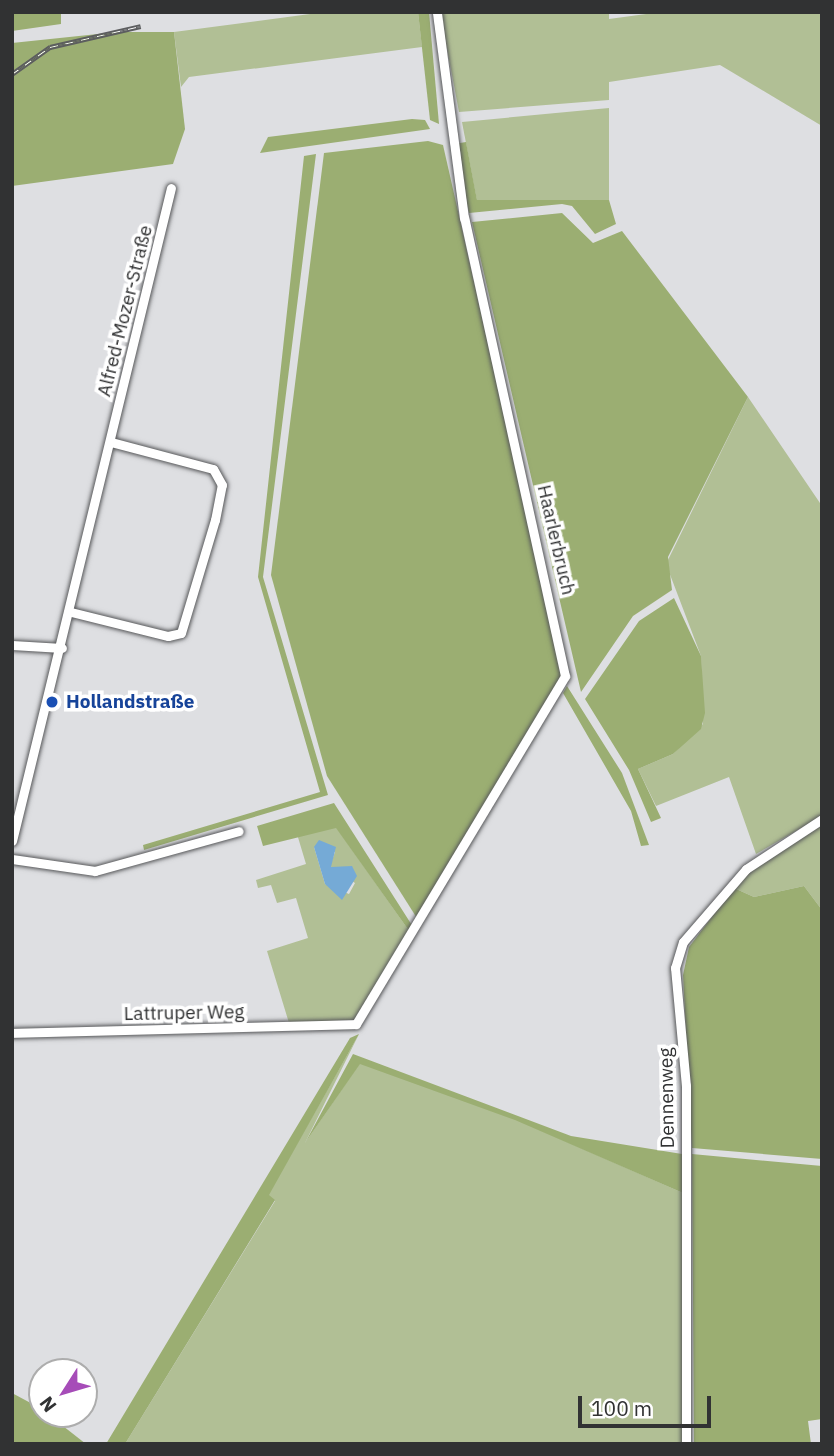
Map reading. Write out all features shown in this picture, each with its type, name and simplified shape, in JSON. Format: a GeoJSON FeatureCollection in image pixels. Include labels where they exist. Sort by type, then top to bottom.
{"type":"FeatureCollection","features":[{"type":"Feature","properties":{"kind":"street","name":"Haarlerbruch"},"geometry":{"type":"LineString","coordinates":[[356,1024],[474,834],[566,668],[464,218],[437,12]]}},
{"type":"Feature","properties":{"kind":"street","name":"Alfred-Mozer-Straße"},"geometry":{"type":"LineString","coordinates":[[12,841],[71,612],[172,188]]}},
{"type":"Feature","properties":{"kind":"street"},"geometry":{"type":"LineString","coordinates":[[71,612],[181,634],[212,533],[222,485],[213,469],[111,442]]}},
{"type":"Feature","properties":{"kind":"street"},"geometry":{"type":"LineString","coordinates":[[12,645],[62,648]]}},
{"type":"Feature","properties":{"kind":"street","name":"Dennenweg"},"geometry":{"type":"LineString","coordinates":[[686,1444],[686,1086],[675,968],[683,942],[746,869],[822,819]]}},
{"type":"Feature","properties":{"kind":"street"},"geometry":{"type":"LineString","coordinates":[[12,859],[95,871],[239,831]]}},
{"type":"Feature","properties":{"kind":"street","name":"Lattruper Weg"},"geometry":{"type":"LineString","coordinates":[[12,1032],[309,1030],[356,1024]]}},
{"type":"Feature","properties":{"kind":"green space"},"geometry":{"type":"Polygon","coordinates":[[[12,12],[61,12],[61,24],[12,31],[12,12]]]}},
{"type":"Feature","properties":{"kind":"green space"},"geometry":{"type":"Polygon","coordinates":[[[325,12],[418,12],[422,47],[189,77],[181,87],[174,32],[325,12]]]}},
{"type":"Feature","properties":{"kind":"green space"},"geometry":{"type":"Polygon","coordinates":[[[418,12],[429,12],[439,124],[430,120],[418,12]]]}},
{"type":"Feature","properties":{"kind":"green space"},"geometry":{"type":"Polygon","coordinates":[[[440,12],[609,12],[609,19],[661,12],[822,12],[822,126],[720,65],[609,82],[609,100],[459,112],[440,12]]]}},
{"type":"Feature","properties":{"kind":"green space"},"geometry":{"type":"Polygon","coordinates":[[[117,32],[174,32],[185,129],[173,164],[12,186],[12,43],[117,32]]]}},
{"type":"Feature","properties":{"kind":"green space"},"geometry":{"type":"Polygon","coordinates":[[[609,108],[609,200],[477,201],[462,122],[609,108]]]}},
{"type":"Feature","properties":{"kind":"green space"},"geometry":{"type":"Polygon","coordinates":[[[412,119],[425,120],[430,129],[260,153],[268,137],[412,119]]]}},
{"type":"Feature","properties":{"kind":"green space"},"geometry":{"type":"Polygon","coordinates":[[[428,141],[443,145],[563,675],[420,923],[327,776],[271,575],[324,153],[428,141]]]}},
{"type":"Feature","properties":{"kind":"green space"},"geometry":{"type":"Polygon","coordinates":[[[466,142],[477,200],[609,200],[616,224],[595,234],[572,206],[562,204],[469,213],[454,144],[466,142]]]}},
{"type":"Feature","properties":{"kind":"green space"},"geometry":{"type":"Polygon","coordinates":[[[316,154],[263,577],[328,795],[144,850],[143,845],[320,792],[258,577],[304,156],[316,154]]]}},
{"type":"Feature","properties":{"kind":"green space"},"geometry":{"type":"Polygon","coordinates":[[[562,213],[593,243],[622,231],[748,397],[668,557],[672,590],[633,616],[581,692],[472,222],[562,213]]]}},
{"type":"Feature","properties":{"kind":"green space"},"geometry":{"type":"Polygon","coordinates":[[[748,397],[822,506],[822,816],[756,854],[729,777],[656,806],[638,769],[673,754],[703,724],[701,656],[666,564],[748,397]]]}},
{"type":"Feature","properties":{"kind":"green space"},"geometry":{"type":"Polygon","coordinates":[[[674,598],[701,656],[705,713],[701,729],[673,754],[638,769],[661,818],[651,822],[629,770],[585,699],[639,621],[674,598]]]}},
{"type":"Feature","properties":{"kind":"green space"},"geometry":{"type":"Polygon","coordinates":[[[567,686],[622,773],[649,845],[641,846],[631,811],[563,693],[567,686]]]}},
{"type":"Feature","properties":{"kind":"green space"},"geometry":{"type":"Polygon","coordinates":[[[334,803],[415,930],[412,935],[336,828],[263,846],[257,826],[334,803]]]}},
{"type":"Feature","properties":{"kind":"green space"},"geometry":{"type":"Polygon","coordinates":[[[822,823],[822,910],[804,886],[754,897],[734,888],[752,866],[822,823]]]}},
{"type":"Feature","properties":{"kind":"green space"},"geometry":{"type":"Polygon","coordinates":[[[336,827],[412,935],[354,1020],[289,1023],[267,951],[308,938],[296,898],[277,903],[271,885],[258,888],[256,880],[306,864],[297,834],[336,827]],[[314,847],[325,884],[349,894],[355,883],[330,866],[335,852],[314,847]]]}},
{"type":"Feature","properties":{"kind":"green space"},"geometry":{"type":"Polygon","coordinates":[[[804,886],[822,910],[822,1159],[692,1148],[683,975],[689,947],[734,888],[754,897],[804,886]]]}},
{"type":"Feature","properties":{"kind":"green space"},"geometry":{"type":"Polygon","coordinates":[[[359,1034],[305,1143],[360,1063],[515,1119],[683,1193],[682,1444],[125,1444],[275,1201],[268,1195],[359,1034]]]}},
{"type":"Feature","properties":{"kind":"green space"},"geometry":{"type":"Polygon","coordinates":[[[359,1034],[269,1195],[275,1200],[125,1444],[106,1444],[350,1038],[359,1034]]]}},
{"type":"Feature","properties":{"kind":"green space"},"geometry":{"type":"Polygon","coordinates":[[[353,1054],[571,1136],[682,1154],[683,1193],[515,1120],[360,1064],[305,1143],[353,1054]]]}},
{"type":"Feature","properties":{"kind":"green space"},"geometry":{"type":"Polygon","coordinates":[[[692,1154],[822,1166],[822,1419],[808,1421],[811,1444],[694,1444],[692,1154]]]}},
{"type":"Feature","properties":{"kind":"green space"},"geometry":{"type":"Polygon","coordinates":[[[12,1393],[28,1402],[28,1428],[66,1428],[86,1444],[12,1444],[12,1393]]]}},
{"type":"Feature","properties":{"kind":"water"},"geometry":{"type":"Polygon","coordinates":[[[319,840],[336,847],[331,867],[352,866],[357,876],[342,900],[325,884],[314,847],[319,840]]]}},
{"type":"Feature","properties":{"kind":"railway"},"geometry":{"type":"LineString","coordinates":[[12,74],[50,47],[141,26]]}},
{"type":"Feature","properties":{"kind":"place","name":"Hollandstraße"},"geometry":{"type":"Point","coordinates":[52,702]}}]}
